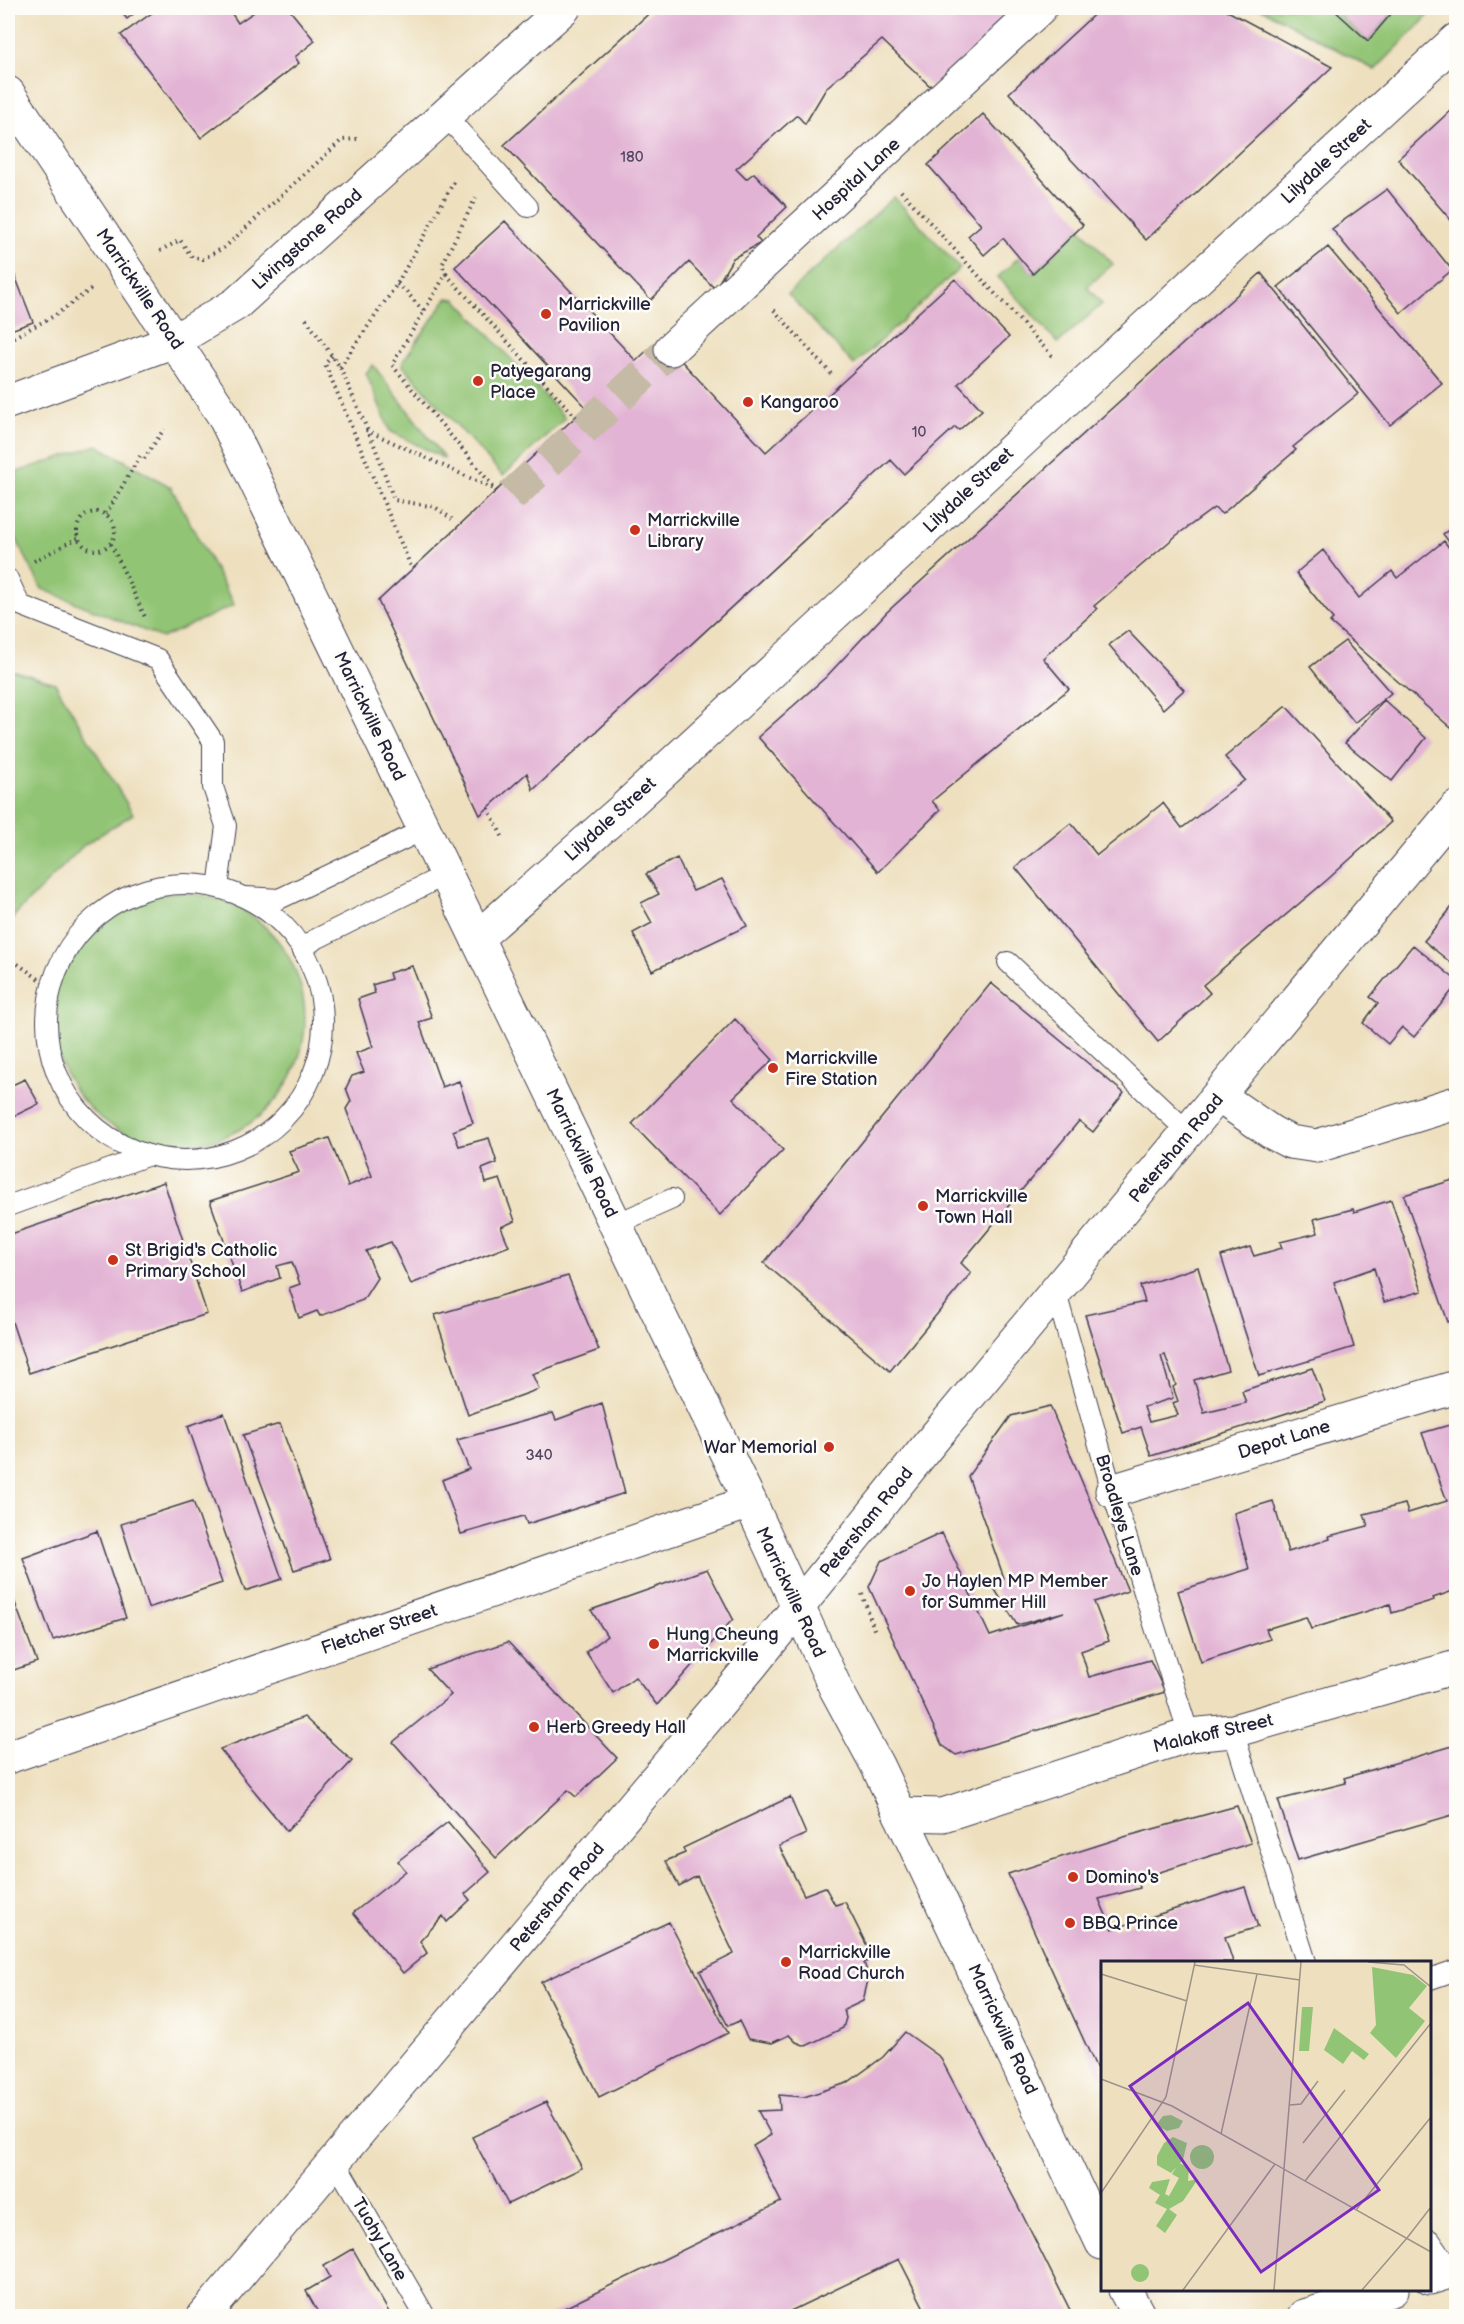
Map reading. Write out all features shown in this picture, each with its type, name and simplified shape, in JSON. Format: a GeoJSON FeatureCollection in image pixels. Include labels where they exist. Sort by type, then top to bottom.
{"type":"FeatureCollection","features":[{"type":"Feature","properties":{"kind":"street","name":"Livingstone Road"},"geometry":{"type":"LineString","coordinates":[[8,402],[174,341],[236,304],[564,8]]}},
{"type":"Feature","properties":{"kind":"street","name":"Hospital Lane"},"geometry":{"type":"LineString","coordinates":[[671,349],[1040,8]]}},
{"type":"Feature","properties":{"kind":"street","name":"Lilydale Street"},"geometry":{"type":"LineString","coordinates":[[477,938],[622,810],[1456,40]]}},
{"type":"Feature","properties":{"kind":"street","name":"Marrickville Road"},"geometry":{"type":"LineString","coordinates":[[8,93],[224,416],[750,1502],[797,1606],[973,1964],[1101,2241]]}},
{"type":"Feature","properties":{"kind":"street","name":"Petersham Road"},"geometry":{"type":"LineString","coordinates":[[204,2316],[750,1667],[797,1606],[1456,808]]}},
{"type":"Feature","properties":{"kind":"street"},"geometry":{"type":"LineString","coordinates":[[1219,1096],[1280,1137],[1290,1142],[1317,1146],[1456,1102]]}},
{"type":"Feature","properties":{"kind":"street","name":"Depot Lane"},"geometry":{"type":"LineString","coordinates":[[1112,1491],[1456,1387]]}},
{"type":"Feature","properties":{"kind":"street","name":"Fletcher Street"},"geometry":{"type":"LineString","coordinates":[[8,1756],[750,1502]]}},
{"type":"Feature","properties":{"kind":"street","name":"Malakoff Street"},"geometry":{"type":"LineString","coordinates":[[900,1814],[943,1815],[1189,1735],[1233,1731],[1456,1666]]}},
{"type":"Feature","properties":{"kind":"street"},"geometry":{"type":"LineString","coordinates":[[1431,2278],[1456,2268]]}},
{"type":"Feature","properties":{"kind":"street"},"geometry":{"type":"LineString","coordinates":[[1126,2291],[1139,2316]]}},
{"type":"Feature","properties":{"kind":"street"},"geometry":{"type":"LineString","coordinates":[[1304,2316],[1385,2291]]}},
{"type":"Feature","properties":{"kind":"lane"},"geometry":{"type":"LineString","coordinates":[[444,115],[528,207]]}},
{"type":"Feature","properties":{"kind":"lane"},"geometry":{"type":"LineString","coordinates":[[8,579],[20,605],[158,659],[213,741],[213,787],[226,826],[218,888]]}},
{"type":"Feature","properties":{"kind":"lane"},"geometry":{"type":"LineString","coordinates":[[246,897],[285,925],[310,962],[323,1005],[321,1050],[306,1092],[276,1127],[238,1150],[194,1161],[149,1155],[108,1137],[75,1106],[53,1067],[45,1022],[52,977],[74,936],[110,904],[153,886],[201,883],[246,897],[279,899],[425,829]]}},
{"type":"Feature","properties":{"kind":"lane"},"geometry":{"type":"LineString","coordinates":[[302,949],[314,940],[447,874]]}},
{"type":"Feature","properties":{"kind":"lane"},"geometry":{"type":"LineString","coordinates":[[1008,962],[1189,1133]]}},
{"type":"Feature","properties":{"kind":"lane"},"geometry":{"type":"LineString","coordinates":[[8,1206],[149,1155]]}},
{"type":"Feature","properties":{"kind":"lane"},"geometry":{"type":"LineString","coordinates":[[616,1224],[672,1199]]}},
{"type":"Feature","properties":{"kind":"lane","name":"Broadleys Lane"},"geometry":{"type":"LineString","coordinates":[[1056,1293],[1112,1491],[1189,1735]]}},
{"type":"Feature","properties":{"kind":"lane"},"geometry":{"type":"LineString","coordinates":[[1233,1731],[1306,1961]]}},
{"type":"Feature","properties":{"kind":"lane"},"geometry":{"type":"LineString","coordinates":[[1431,1979],[1456,1970]]}},
{"type":"Feature","properties":{"kind":"lane","name":"Tuohy Lane"},"geometry":{"type":"LineString","coordinates":[[335,2161],[424,2316]]}},
{"type":"Feature","properties":{"kind":"lane"},"geometry":{"type":"LineString","coordinates":[[1431,2241],[1441,2256],[1456,2268]]}},
{"type":"Feature","properties":{"kind":"path"},"geometry":{"type":"LineString","coordinates":[[180,240],[192,258],[203,259],[225,247],[342,140]]}},
{"type":"Feature","properties":{"kind":"path"},"geometry":{"type":"LineString","coordinates":[[874,162],[1080,387]]}},
{"type":"Feature","properties":{"kind":"path"},"geometry":{"type":"LineString","coordinates":[[340,367],[397,284],[461,170]]}},
{"type":"Feature","properties":{"kind":"path"},"geometry":{"type":"LineString","coordinates":[[498,174],[479,191],[442,265],[446,274],[576,417]]}},
{"type":"Feature","properties":{"kind":"path"},"geometry":{"type":"LineString","coordinates":[[366,430],[497,491],[392,365],[446,274]]}},
{"type":"Feature","properties":{"kind":"path"},"geometry":{"type":"LineString","coordinates":[[747,281],[833,376]]}},
{"type":"Feature","properties":{"kind":"path"},"geometry":{"type":"LineString","coordinates":[[397,284],[404,289],[413,304],[424,311]]}},
{"type":"Feature","properties":{"kind":"path"},"geometry":{"type":"LineString","coordinates":[[8,340],[54,316],[77,297]]}},
{"type":"Feature","properties":{"kind":"path"},"geometry":{"type":"LineString","coordinates":[[306,319],[340,367],[375,447],[394,500],[435,507],[452,519]]}},
{"type":"Feature","properties":{"kind":"path"},"geometry":{"type":"LineString","coordinates":[[332,356],[325,364],[412,569]]}},
{"type":"Feature","properties":{"kind":"path"},"geometry":{"type":"LineString","coordinates":[[106,514],[142,457],[164,429]]}},
{"type":"Feature","properties":{"kind":"path"},"geometry":{"type":"LineString","coordinates":[[111,544],[93,550],[78,538],[77,525],[85,514],[96,511],[106,514],[115,526],[116,532],[111,544],[159,648],[158,659]]}},
{"type":"Feature","properties":{"kind":"path"},"geometry":{"type":"LineString","coordinates":[[28,564],[78,538]]}},
{"type":"Feature","properties":{"kind":"path"},"geometry":{"type":"LineString","coordinates":[[488,808],[504,840]]}},
{"type":"Feature","properties":{"kind":"path"},"geometry":{"type":"LineString","coordinates":[[8,957],[50,987]]}},
{"type":"Feature","properties":{"kind":"path"},"geometry":{"type":"LineString","coordinates":[[861,1590],[875,1632]]}},
{"type":"Feature","properties":{"kind":"green space"},"geometry":{"type":"Polygon","coordinates":[[[1260,8],[1332,8],[1368,41],[1396,8],[1418,8],[1428,16],[1375,70],[1260,8]]]}},
{"type":"Feature","properties":{"kind":"green space"},"geometry":{"type":"Polygon","coordinates":[[[894,197],[960,268],[854,365],[788,294],[894,197]]]}},
{"type":"Feature","properties":{"kind":"green space"},"geometry":{"type":"Polygon","coordinates":[[[1080,228],[1113,264],[1087,287],[1102,304],[1058,343],[998,277],[1019,257],[1033,274],[1080,228]]]}},
{"type":"Feature","properties":{"kind":"green space"},"geometry":{"type":"Polygon","coordinates":[[[447,298],[456,299],[565,418],[503,476],[403,366],[403,361],[447,298]]]}},
{"type":"Feature","properties":{"kind":"green space"},"geometry":{"type":"Polygon","coordinates":[[[373,365],[445,459],[390,431],[366,373],[373,365]]]}},
{"type":"Feature","properties":{"kind":"green space"},"geometry":{"type":"Polygon","coordinates":[[[97,445],[171,487],[234,605],[162,638],[42,589],[8,523],[8,475],[97,445]]]}},
{"type":"Feature","properties":{"kind":"green space"},"geometry":{"type":"Polygon","coordinates":[[[8,669],[55,683],[133,814],[84,845],[15,915],[8,928],[8,669]]]}},
{"type":"Feature","properties":{"kind":"green space"},"geometry":{"type":"Polygon","coordinates":[[[179,893],[204,896],[227,903],[249,914],[268,930],[284,949],[295,971],[302,994],[305,1019],[302,1044],[295,1067],[284,1089],[268,1108],[249,1124],[227,1135],[204,1142],[179,1145],[154,1142],[131,1135],[109,1124],[90,1108],[74,1089],[63,1067],[56,1044],[53,1019],[56,994],[63,971],[74,949],[90,930],[109,914],[131,903],[154,896],[179,893]]]}},
{"type":"Feature","properties":{"kind":"building"},"geometry":{"type":"Polygon","coordinates":[[[118,8],[141,8],[127,19],[118,8]]]}},
{"type":"Feature","properties":{"kind":"building"},"geometry":{"type":"Polygon","coordinates":[[[159,8],[228,8],[238,23],[260,8],[288,8],[315,41],[295,57],[299,63],[201,138],[121,35],[159,8]]]}},
{"type":"Feature","properties":{"kind":"building"},"geometry":{"type":"Polygon","coordinates":[[[655,8],[1018,8],[931,87],[882,40],[827,87],[805,124],[797,115],[736,169],[746,179],[754,173],[787,207],[756,237],[761,243],[733,258],[715,289],[689,262],[651,300],[504,145],[655,8]]]}},
{"type":"Feature","properties":{"kind":"building"},"geometry":{"type":"Polygon","coordinates":[[[1101,8],[1222,8],[1332,67],[1146,240],[1009,93],[1101,8]]]}},
{"type":"Feature","properties":{"kind":"building"},"geometry":{"type":"Polygon","coordinates":[[[1332,8],[1396,8],[1368,41],[1332,8]]]}},
{"type":"Feature","properties":{"kind":"building"},"geometry":{"type":"Polygon","coordinates":[[[1450,111],[1456,119],[1456,226],[1398,159],[1450,111]]]}},
{"type":"Feature","properties":{"kind":"building"},"geometry":{"type":"Polygon","coordinates":[[[983,114],[1083,225],[1033,274],[1003,238],[984,255],[968,236],[981,225],[928,165],[983,114]]]}},
{"type":"Feature","properties":{"kind":"building"},"geometry":{"type":"Polygon","coordinates":[[[1387,189],[1452,270],[1401,313],[1332,229],[1387,189]]]}},
{"type":"Feature","properties":{"kind":"building","name":"Marrickville Library"},"geometry":{"type":"Polygon","coordinates":[[[505,221],[636,361],[660,338],[766,452],[955,279],[1009,337],[958,384],[982,410],[959,430],[955,427],[904,474],[891,460],[533,790],[527,773],[480,815],[378,601],[586,407],[455,267],[505,221]]]}},
{"type":"Feature","properties":{"kind":"building"},"geometry":{"type":"Polygon","coordinates":[[[1328,247],[1442,383],[1390,425],[1278,287],[1328,247]]]}},
{"type":"Feature","properties":{"kind":"building"},"geometry":{"type":"Polygon","coordinates":[[[8,258],[33,322],[8,331],[8,258]]]}},
{"type":"Feature","properties":{"kind":"building"},"geometry":{"type":"Polygon","coordinates":[[[1261,273],[1358,394],[1293,447],[1296,450],[1222,514],[1214,508],[1177,535],[1094,606],[1097,609],[1043,658],[1069,689],[932,801],[940,810],[878,872],[758,737],[826,677],[887,612],[1261,273]]]}},
{"type":"Feature","properties":{"kind":"building"},"geometry":{"type":"Polygon","coordinates":[[[1456,525],[1456,551],[1443,534],[1456,525]]]}},
{"type":"Feature","properties":{"kind":"building"},"geometry":{"type":"Polygon","coordinates":[[[1444,541],[1456,557],[1456,722],[1451,728],[1330,622],[1333,619],[1296,573],[1323,550],[1359,598],[1392,571],[1397,578],[1444,541]]]}},
{"type":"Feature","properties":{"kind":"building"},"geometry":{"type":"Polygon","coordinates":[[[1128,631],[1184,690],[1163,709],[1109,645],[1128,631]]]}},
{"type":"Feature","properties":{"kind":"building"},"geometry":{"type":"Polygon","coordinates":[[[1345,641],[1391,693],[1355,723],[1310,667],[1345,641]]]}},
{"type":"Feature","properties":{"kind":"building"},"geometry":{"type":"Polygon","coordinates":[[[1384,700],[1426,738],[1392,781],[1345,743],[1384,700]]]}},
{"type":"Feature","properties":{"kind":"building"},"geometry":{"type":"Polygon","coordinates":[[[1286,706],[1391,822],[1327,880],[1203,985],[1210,993],[1158,1042],[1015,867],[1071,823],[1097,855],[1163,803],[1182,828],[1245,780],[1225,757],[1286,706]]]}},
{"type":"Feature","properties":{"kind":"building"},"geometry":{"type":"Polygon","coordinates":[[[677,858],[693,891],[722,879],[747,926],[652,971],[633,933],[652,923],[641,903],[659,894],[646,874],[677,858]]]}},
{"type":"Feature","properties":{"kind":"building"},"geometry":{"type":"Polygon","coordinates":[[[1456,902],[1456,967],[1424,941],[1456,902]]]}},
{"type":"Feature","properties":{"kind":"building"},"geometry":{"type":"Polygon","coordinates":[[[1413,945],[1456,980],[1456,986],[1414,1037],[1402,1027],[1388,1044],[1363,1023],[1378,1003],[1370,997],[1413,945]]]}},
{"type":"Feature","properties":{"kind":"building"},"geometry":{"type":"Polygon","coordinates":[[[412,966],[432,1018],[419,1022],[442,1087],[459,1081],[473,1123],[453,1131],[459,1146],[489,1138],[497,1163],[482,1169],[486,1183],[500,1179],[515,1221],[501,1227],[509,1246],[411,1284],[391,1242],[366,1251],[377,1278],[363,1300],[320,1316],[317,1311],[299,1318],[289,1288],[300,1284],[292,1262],[277,1266],[280,1278],[242,1292],[210,1201],[299,1172],[289,1151],[329,1138],[348,1186],[372,1176],[346,1109],[351,1101],[346,1088],[352,1076],[364,1072],[356,1053],[373,1047],[358,999],[375,993],[372,985],[391,979],[389,973],[412,966]]]}},
{"type":"Feature","properties":{"kind":"building"},"geometry":{"type":"Polygon","coordinates":[[[991,983],[1124,1093],[1093,1132],[1079,1121],[961,1263],[971,1273],[890,1371],[764,1263],[991,983]]]}},
{"type":"Feature","properties":{"kind":"building"},"geometry":{"type":"Polygon","coordinates":[[[735,1019],[773,1060],[733,1098],[783,1150],[720,1215],[632,1124],[735,1019]]]}},
{"type":"Feature","properties":{"kind":"building"},"geometry":{"type":"Polygon","coordinates":[[[25,1079],[39,1104],[8,1119],[8,1087],[25,1079]]]}},
{"type":"Feature","properties":{"kind":"building"},"geometry":{"type":"Polygon","coordinates":[[[1456,1179],[1456,1319],[1448,1322],[1404,1195],[1456,1179]]]}},
{"type":"Feature","properties":{"kind":"building"},"geometry":{"type":"Polygon","coordinates":[[[164,1182],[207,1314],[29,1373],[8,1310],[8,1235],[164,1182]]]}},
{"type":"Feature","properties":{"kind":"building"},"geometry":{"type":"Polygon","coordinates":[[[1391,1200],[1422,1291],[1384,1302],[1374,1268],[1334,1282],[1354,1347],[1259,1376],[1221,1256],[1250,1247],[1254,1256],[1282,1248],[1280,1242],[1318,1233],[1314,1219],[1353,1209],[1354,1212],[1391,1200]]]}},
{"type":"Feature","properties":{"kind":"building"},"geometry":{"type":"Polygon","coordinates":[[[1198,1267],[1228,1370],[1194,1380],[1204,1413],[1246,1403],[1242,1391],[1312,1368],[1325,1401],[1151,1456],[1141,1427],[1123,1433],[1085,1315],[1145,1302],[1140,1286],[1198,1267]],[[1165,1355],[1161,1356],[1173,1398],[1144,1407],[1149,1422],[1178,1415],[1173,1403],[1178,1401],[1173,1387],[1176,1385],[1165,1355]]]}},
{"type":"Feature","properties":{"kind":"building"},"geometry":{"type":"Polygon","coordinates":[[[568,1276],[599,1350],[532,1374],[539,1389],[468,1415],[435,1315],[568,1276]]]}},
{"type":"Feature","properties":{"kind":"building"},"geometry":{"type":"Polygon","coordinates":[[[602,1403],[625,1493],[527,1524],[524,1516],[461,1534],[442,1480],[469,1469],[457,1440],[553,1413],[556,1420],[602,1403]]]}},
{"type":"Feature","properties":{"kind":"building"},"geometry":{"type":"Polygon","coordinates":[[[1050,1406],[1128,1591],[1094,1602],[1109,1641],[1081,1651],[1089,1677],[1150,1660],[1165,1692],[956,1755],[942,1745],[869,1587],[881,1561],[942,1533],[990,1636],[1064,1612],[1017,1625],[992,1585],[1004,1578],[968,1476],[1011,1416],[1050,1406]]]}},
{"type":"Feature","properties":{"kind":"building"},"geometry":{"type":"Polygon","coordinates":[[[224,1413],[282,1579],[245,1591],[188,1426],[224,1413]]]}},
{"type":"Feature","properties":{"kind":"building"},"geometry":{"type":"Polygon","coordinates":[[[1456,1423],[1456,1590],[1433,1598],[1434,1600],[1392,1613],[1390,1604],[1311,1629],[1306,1617],[1266,1629],[1270,1639],[1201,1662],[1178,1591],[1249,1569],[1234,1513],[1273,1501],[1288,1552],[1330,1539],[1329,1536],[1368,1526],[1364,1514],[1405,1504],[1408,1513],[1447,1501],[1422,1433],[1456,1423]]]}},
{"type":"Feature","properties":{"kind":"building"},"geometry":{"type":"Polygon","coordinates":[[[280,1424],[330,1559],[294,1570],[243,1435],[280,1424]]]}},
{"type":"Feature","properties":{"kind":"building"},"geometry":{"type":"Polygon","coordinates":[[[193,1501],[222,1583],[148,1608],[121,1524],[193,1501]]]}},
{"type":"Feature","properties":{"kind":"building"},"geometry":{"type":"Polygon","coordinates":[[[97,1531],[126,1618],[53,1640],[23,1558],[97,1531]]]}},
{"type":"Feature","properties":{"kind":"building","name":"Hung Cheung Marrickville"},"geometry":{"type":"Polygon","coordinates":[[[707,1569],[733,1619],[657,1705],[635,1677],[613,1693],[586,1652],[607,1636],[591,1610],[707,1569]]]}},
{"type":"Feature","properties":{"kind":"building"},"geometry":{"type":"Polygon","coordinates":[[[8,1584],[37,1662],[8,1672],[8,1584]]]}},
{"type":"Feature","properties":{"kind":"building"},"geometry":{"type":"Polygon","coordinates":[[[508,1642],[617,1758],[576,1797],[568,1790],[496,1858],[393,1742],[451,1695],[427,1669],[508,1642]]]}},
{"type":"Feature","properties":{"kind":"building"},"geometry":{"type":"Polygon","coordinates":[[[304,1717],[352,1761],[287,1831],[220,1749],[304,1717]]]}},
{"type":"Feature","properties":{"kind":"building"},"geometry":{"type":"Polygon","coordinates":[[[1456,1745],[1456,1814],[1298,1860],[1278,1800],[1346,1783],[1344,1778],[1456,1745]]]}},
{"type":"Feature","properties":{"kind":"building"},"geometry":{"type":"Polygon","coordinates":[[[790,1797],[806,1834],[779,1846],[804,1895],[825,1887],[835,1905],[845,1902],[873,1958],[864,1963],[869,1976],[863,2001],[844,2010],[846,2018],[843,2028],[806,2046],[796,2042],[789,2035],[772,2043],[748,2039],[739,2021],[728,2026],[700,1971],[734,1954],[697,1876],[679,1886],[666,1861],[685,1853],[683,1848],[790,1797]]]}},
{"type":"Feature","properties":{"kind":"building"},"geometry":{"type":"Polygon","coordinates":[[[1237,1806],[1251,1843],[1138,1879],[1140,1888],[1099,1899],[1112,1929],[1245,1887],[1258,1927],[1225,1937],[1233,1961],[1101,1961],[1101,2078],[1008,1874],[1124,1837],[1237,1806]]]}},
{"type":"Feature","properties":{"kind":"building"},"geometry":{"type":"Polygon","coordinates":[[[448,1822],[490,1872],[465,1894],[470,1900],[447,1922],[443,1916],[420,1941],[427,1953],[403,1973],[353,1913],[406,1871],[398,1861],[448,1822]]]}},
{"type":"Feature","properties":{"kind":"building"},"geometry":{"type":"Polygon","coordinates":[[[669,1922],[728,2033],[599,2097],[541,1982],[669,1922]]]}},
{"type":"Feature","properties":{"kind":"building"},"geometry":{"type":"Polygon","coordinates":[[[905,2032],[940,2057],[1073,2316],[928,2316],[899,2259],[780,2316],[548,2316],[781,2202],[753,2146],[771,2135],[758,2111],[780,2110],[779,2095],[804,2097],[847,2083],[883,2057],[905,2032]]]}},
{"type":"Feature","properties":{"kind":"building"},"geometry":{"type":"Polygon","coordinates":[[[546,2102],[582,2168],[508,2204],[472,2137],[546,2102]]]}},
{"type":"Feature","properties":{"kind":"building"},"geometry":{"type":"Polygon","coordinates":[[[353,2249],[391,2316],[320,2316],[306,2291],[330,2277],[324,2266],[353,2249]]]}},
{"type":"Feature","properties":{"kind":"tunnel"},"geometry":{"type":"LineString","coordinates":[[511,496],[671,349]]}},
{"type":"Feature","properties":{"kind":"place","name":"Marrickville Pavilion"},"geometry":{"type":"Point","coordinates":[546,314]}},
{"type":"Feature","properties":{"kind":"place","name":"Patyegarang Place"},"geometry":{"type":"Point","coordinates":[478,381]}},
{"type":"Feature","properties":{"kind":"place","name":"Kangaroo"},"geometry":{"type":"Point","coordinates":[748,402]}},
{"type":"Feature","properties":{"kind":"place","name":"Marrickville Library"},"geometry":{"type":"Point","coordinates":[635,530]}},
{"type":"Feature","properties":{"kind":"place","name":"Marrickville Fire Station"},"geometry":{"type":"Point","coordinates":[773,1068]}},
{"type":"Feature","properties":{"kind":"place","name":"Marrickville Town Hall"},"geometry":{"type":"Point","coordinates":[923,1206]}},
{"type":"Feature","properties":{"kind":"place","name":"St Brigid's Catholic Primary School"},"geometry":{"type":"Point","coordinates":[113,1260]}},
{"type":"Feature","properties":{"kind":"place","name":"War Memorial"},"geometry":{"type":"Point","coordinates":[829,1447]}},
{"type":"Feature","properties":{"kind":"place","name":"Jo Haylen MP Member for Summer Hill"},"geometry":{"type":"Point","coordinates":[910,1591]}},
{"type":"Feature","properties":{"kind":"place","name":"Hung Cheung Marrickville"},"geometry":{"type":"Point","coordinates":[654,1644]}},
{"type":"Feature","properties":{"kind":"place","name":"Herb Greedy Hall"},"geometry":{"type":"Point","coordinates":[534,1727]}},
{"type":"Feature","properties":{"kind":"place","name":"Domino's"},"geometry":{"type":"Point","coordinates":[1073,1877]}},
{"type":"Feature","properties":{"kind":"place","name":"BBQ Prince"},"geometry":{"type":"Point","coordinates":[1070,1923]}},
{"type":"Feature","properties":{"kind":"place","name":"Marrickville Road Church"},"geometry":{"type":"Point","coordinates":[786,1962]}}]}
